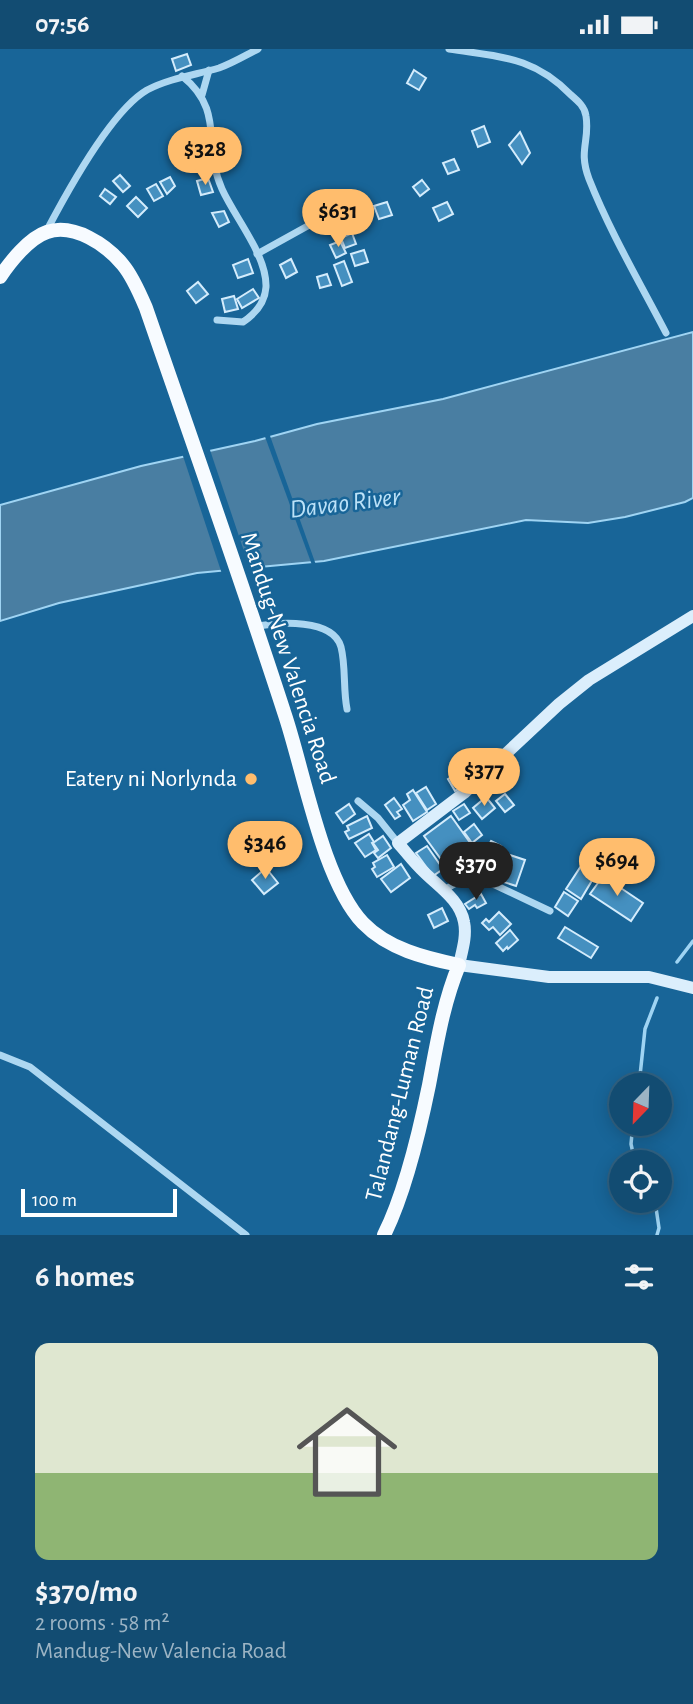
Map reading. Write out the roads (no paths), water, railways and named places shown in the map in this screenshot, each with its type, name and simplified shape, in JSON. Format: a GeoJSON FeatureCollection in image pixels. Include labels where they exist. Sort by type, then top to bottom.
{"type":"FeatureCollection","features":[{"type":"Feature","properties":{"kind":"main road"},"geometry":{"type":"LineString","coordinates":[[0,277],[14,259],[46,232]]}},
{"type":"Feature","properties":{"kind":"main road","name":"Mandug-New Valencia Road"},"geometry":{"type":"LineString","coordinates":[[46,232],[70,232],[86,236],[104,247],[123,265],[146,308],[286,716],[321,838],[349,904],[363,923],[398,947],[459,965]]}},
{"type":"Feature","properties":{"kind":"main road","name":"Talandang-Luman Road"},"geometry":{"type":"LineString","coordinates":[[384,1235],[410,1159],[429,1086],[444,1005],[459,965]]}},
{"type":"Feature","properties":{"kind":"street"},"geometry":{"type":"LineString","coordinates":[[46,232],[75,180],[130,102],[148,90],[183,76],[223,67],[258,49]]}},
{"type":"Feature","properties":{"kind":"street"},"geometry":{"type":"LineString","coordinates":[[449,49],[502,57],[532,66],[548,74],[578,101],[586,112],[587,120],[583,150],[586,171],[605,214],[667,333]]}},
{"type":"Feature","properties":{"kind":"street"},"geometry":{"type":"LineString","coordinates":[[202,95],[209,70]]}},
{"type":"Feature","properties":{"kind":"street"},"geometry":{"type":"LineString","coordinates":[[183,76],[202,95],[211,123],[216,173],[222,190],[257,254],[265,278],[266,289],[259,307],[243,322],[218,320]]}},
{"type":"Feature","properties":{"kind":"street"},"geometry":{"type":"LineString","coordinates":[[257,254],[313,223]]}},
{"type":"Feature","properties":{"kind":"street"},"geometry":{"type":"LineString","coordinates":[[398,843],[464,793],[589,680],[693,616]]}},
{"type":"Feature","properties":{"kind":"street"},"geometry":{"type":"LineString","coordinates":[[255,627],[292,623],[312,626],[331,633],[338,639],[347,709]]}},
{"type":"Feature","properties":{"kind":"street"},"geometry":{"type":"LineString","coordinates":[[358,801],[378,818],[423,871],[459,907],[464,920],[464,947],[459,965]]}},
{"type":"Feature","properties":{"kind":"street"},"geometry":{"type":"LineString","coordinates":[[444,890],[463,879],[476,876],[550,911]]}},
{"type":"Feature","properties":{"kind":"street","name":"Mandug-New Valencia Road"},"geometry":{"type":"LineString","coordinates":[[459,965],[549,977],[649,977],[693,988]]}},
{"type":"Feature","properties":{"kind":"street"},"geometry":{"type":"LineString","coordinates":[[0,1055],[30,1067],[246,1235]]}},
{"type":"Feature","properties":{"kind":"water","name":"Davao River"},"geometry":{"type":"Polygon","coordinates":[[[693,332],[693,498],[685,502],[588,523],[526,520],[324,561],[197,573],[59,603],[0,621],[0,505],[141,466],[255,441],[317,424],[443,399],[693,332]]]}},
{"type":"Feature","properties":{"kind":"waterway"},"geometry":{"type":"LineString","coordinates":[[677,962],[693,941]]}},
{"type":"Feature","properties":{"kind":"waterway"},"geometry":{"type":"LineString","coordinates":[[640,1073],[645,1029],[657,998]]}},
{"type":"Feature","properties":{"kind":"waterway"},"geometry":{"type":"LineString","coordinates":[[632,1136],[632,1150]]}},
{"type":"Feature","properties":{"kind":"waterway"},"geometry":{"type":"LineString","coordinates":[[657,1213],[657,1235]]}},
{"type":"Feature","properties":{"kind":"place","name":"Eatery ni Norlynda"},"geometry":{"type":"Point","coordinates":[251,779]}}]}
